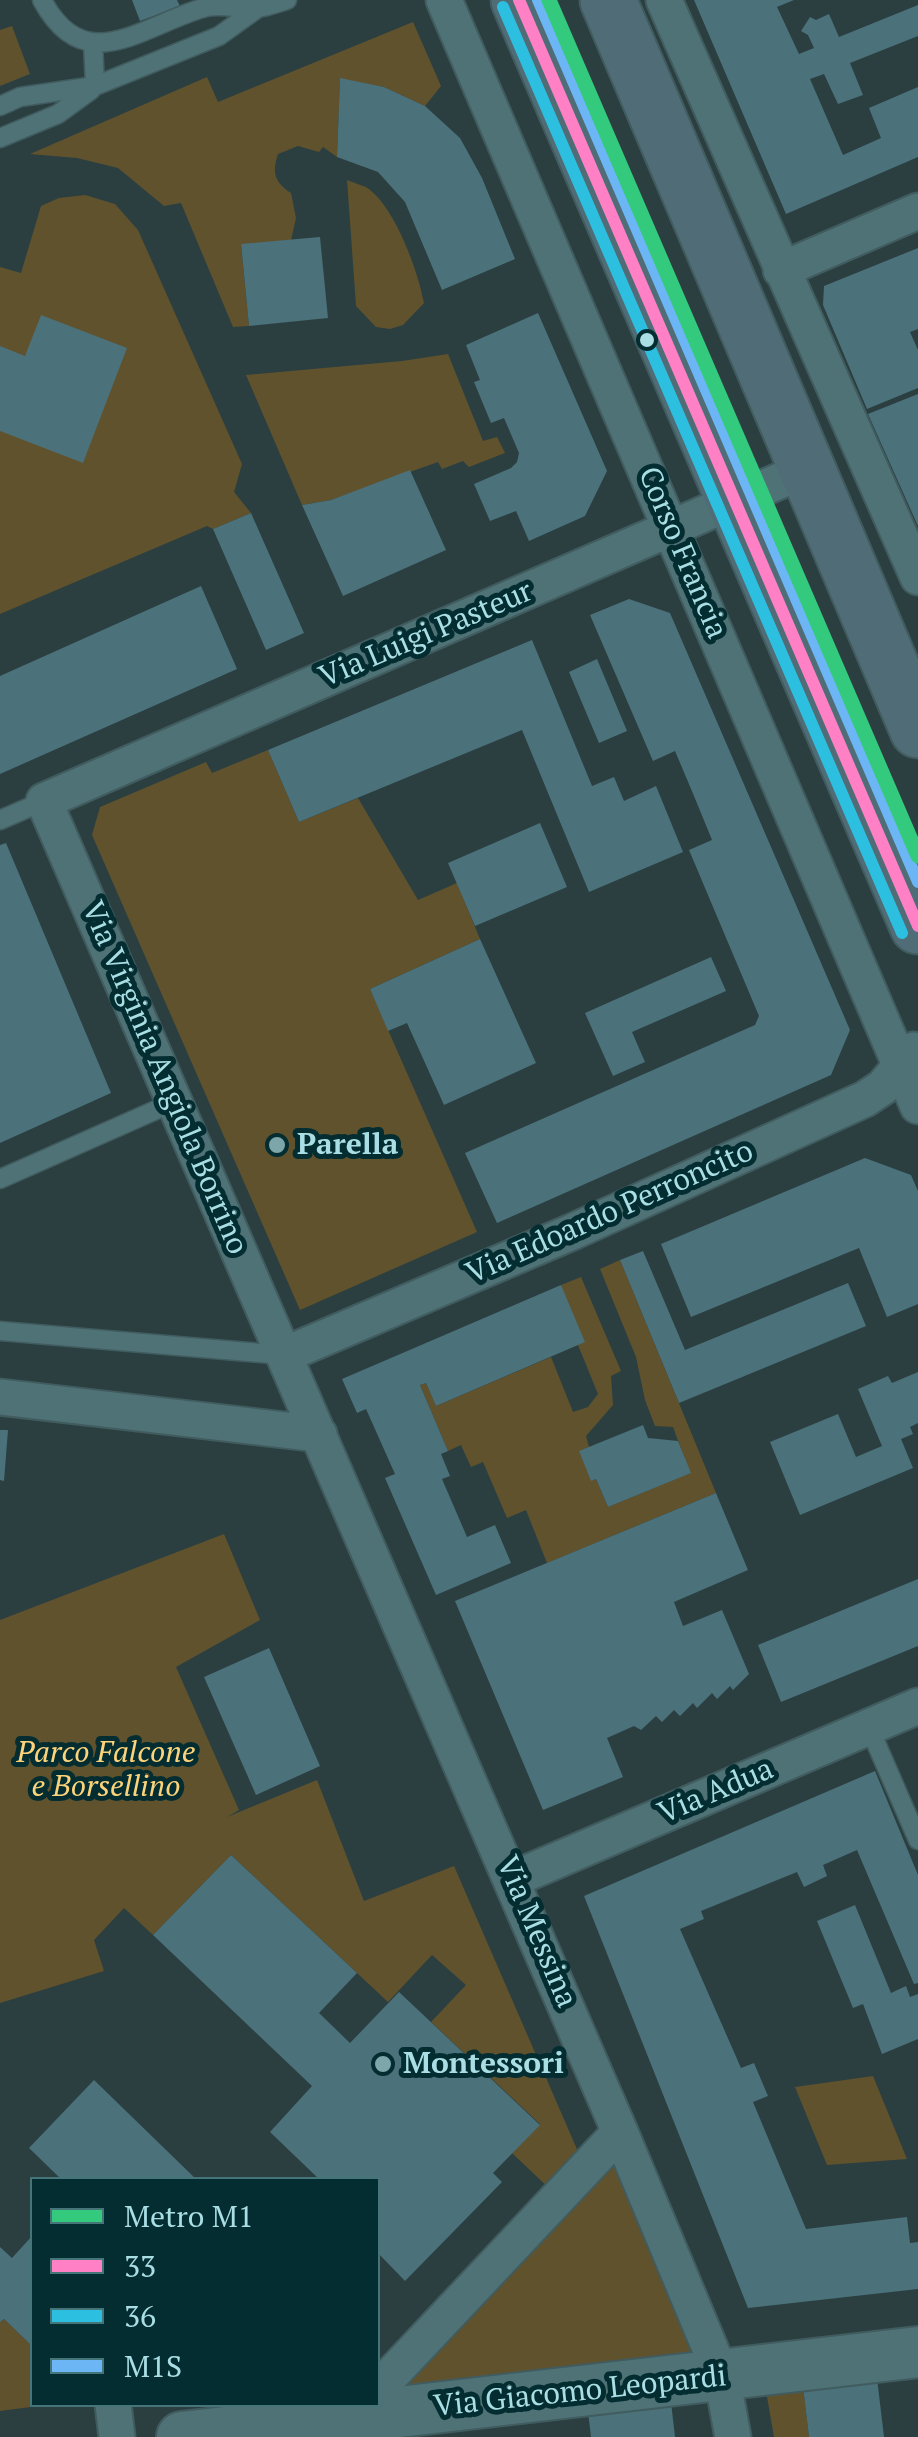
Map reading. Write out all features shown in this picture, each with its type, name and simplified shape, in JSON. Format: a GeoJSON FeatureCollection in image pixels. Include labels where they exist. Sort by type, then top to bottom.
{"type":"FeatureCollection","features":[{"type":"Feature","properties":{"kind":"main road"},"geometry":{"type":"LineString","coordinates":[[519,0],[918,926]]}},
{"type":"Feature","properties":{"kind":"main road"},"geometry":{"type":"LineString","coordinates":[[608,0],[918,730]]}},
{"type":"Feature","properties":{"kind":"street","name":"Corso Francia"},"geometry":{"type":"LineString","coordinates":[[444,0],[672,530],[909,1056],[918,1106]]}},
{"type":"Feature","properties":{"kind":"street"},"geometry":{"type":"LineString","coordinates":[[664,0],[918,577]]}},
{"type":"Feature","properties":{"kind":"street"},"geometry":{"type":"LineString","coordinates":[[781,270],[918,211]]}},
{"type":"Feature","properties":{"kind":"street","name":"Via Luigi Pasteur"},"geometry":{"type":"LineString","coordinates":[[44,801],[807,469]]}},
{"type":"Feature","properties":{"kind":"street","name":"Via Virginia Angiola Borrino"},"geometry":{"type":"LineString","coordinates":[[44,801],[319,1434]]}},
{"type":"Feature","properties":{"kind":"street","name":"Via Edoardo Perroncito"},"geometry":{"type":"LineString","coordinates":[[284,1355],[572,1232],[866,1099],[909,1056]]}},
{"type":"Feature","properties":{"kind":"street"},"geometry":{"type":"LineString","coordinates":[[16,1399],[319,1434]]}},
{"type":"Feature","properties":{"kind":"street","name":"Via Messina"},"geometry":{"type":"LineString","coordinates":[[319,1434],[514,1879],[722,2377],[733,2437]]}},
{"type":"Feature","properties":{"kind":"street","name":"Via Adua"},"geometry":{"type":"LineString","coordinates":[[514,1879],[918,1706]]}},
{"type":"Feature","properties":{"kind":"street"},"geometry":{"type":"LineString","coordinates":[[380,2386],[620,2132]]}},
{"type":"Feature","properties":{"kind":"street","name":"Via Giacomo Leopardi"},"geometry":{"type":"LineString","coordinates":[[380,2397],[722,2377],[918,2352]]}},
{"type":"Feature","properties":{"kind":"street"},"geometry":{"type":"LineString","coordinates":[[113,2407],[117,2437]]}},
{"type":"Feature","properties":{"kind":"street","name":"Via Giacomo Leopardi"},"geometry":{"type":"LineString","coordinates":[[182,2437],[326,2407]]}},
{"type":"Feature","properties":{"kind":"lane"},"geometry":{"type":"LineString","coordinates":[[42,0],[66,33],[93,44],[120,41],[207,6],[258,8],[287,0]]}},
{"type":"Feature","properties":{"kind":"lane"},"geometry":{"type":"LineString","coordinates":[[0,106],[20,97],[95,86],[219,36],[258,8]]}},
{"type":"Feature","properties":{"kind":"lane"},"geometry":{"type":"LineString","coordinates":[[93,44],[95,86]]}},
{"type":"Feature","properties":{"kind":"lane"},"geometry":{"type":"LineString","coordinates":[[0,138],[58,114],[95,86]]}},
{"type":"Feature","properties":{"kind":"lane"},"geometry":{"type":"LineString","coordinates":[[0,820],[44,801]]}},
{"type":"Feature","properties":{"kind":"lane"},"geometry":{"type":"LineString","coordinates":[[0,1179],[174,1102]]}},
{"type":"Feature","properties":{"kind":"lane"},"geometry":{"type":"LineString","coordinates":[[0,1331],[284,1355]]}},
{"type":"Feature","properties":{"kind":"lane"},"geometry":{"type":"LineString","coordinates":[[869,1726],[918,1840]]}},
{"type":"Feature","properties":{"kind":"green space"},"geometry":{"type":"Polygon","coordinates":[[[413,22],[441,86],[425,106],[384,87],[340,79],[337,157],[323,147],[319,152],[298,146],[278,154],[276,176],[291,193],[296,218],[291,240],[241,245],[249,326],[233,327],[181,203],[164,206],[118,168],[77,158],[30,154],[207,77],[218,102],[413,22]]]}},
{"type":"Feature","properties":{"kind":"green space"},"geometry":{"type":"Polygon","coordinates":[[[12,26],[30,74],[0,86],[0,30],[12,26]]]}},
{"type":"Feature","properties":{"kind":"green space"},"geometry":{"type":"Polygon","coordinates":[[[347,180],[369,189],[379,199],[411,258],[424,303],[403,325],[390,329],[376,327],[356,306],[347,180]]]}},
{"type":"Feature","properties":{"kind":"green space"},"geometry":{"type":"Polygon","coordinates":[[[85,195],[115,204],[138,230],[242,464],[234,492],[251,513],[213,529],[207,526],[0,614],[0,267],[21,273],[41,206],[59,198],[85,195]]]}},
{"type":"Feature","properties":{"kind":"green space"},"geometry":{"type":"Polygon","coordinates":[[[448,354],[483,441],[497,437],[505,453],[469,467],[463,461],[442,469],[438,462],[331,500],[302,505],[246,375],[448,354]]]}},
{"type":"Feature","properties":{"kind":"green space"},"geometry":{"type":"Polygon","coordinates":[[[268,750],[299,822],[358,798],[418,900],[457,883],[480,939],[370,989],[477,1232],[300,1310],[92,835],[100,807],[206,762],[212,773],[268,750]]]}},
{"type":"Feature","properties":{"kind":"green space"},"geometry":{"type":"Polygon","coordinates":[[[620,1260],[716,1493],[547,1563],[526,1510],[507,1518],[483,1462],[471,1467],[461,1445],[448,1451],[420,1385],[426,1383],[436,1406],[551,1357],[573,1412],[588,1407],[598,1394],[578,1345],[561,1285],[581,1277],[621,1371],[611,1376],[613,1405],[586,1436],[589,1447],[580,1451],[591,1480],[596,1479],[608,1507],[690,1473],[673,1427],[655,1426],[636,1357],[600,1269],[620,1260]]]}},
{"type":"Feature","properties":{"kind":"green space","name":"Parco Falcone e Borsellino"},"geometry":{"type":"Polygon","coordinates":[[[224,1534],[260,1620],[176,1667],[239,1810],[227,1817],[317,1780],[364,1901],[454,1866],[583,2163],[554,2193],[512,2153],[540,2124],[431,2022],[466,1985],[432,1955],[388,2002],[231,1855],[153,1935],[124,1908],[94,1940],[104,1971],[0,2003],[0,1620],[224,1534]]]}},
{"type":"Feature","properties":{"kind":"green space"},"geometry":{"type":"Polygon","coordinates":[[[873,2076],[907,2159],[827,2165],[795,2087],[873,2076]]]}},
{"type":"Feature","properties":{"kind":"green space"},"geometry":{"type":"Polygon","coordinates":[[[627,2148],[722,2377],[380,2404],[380,2389],[627,2148]]]}},
{"type":"Feature","properties":{"kind":"green space"},"geometry":{"type":"Polygon","coordinates":[[[4,2319],[30,2344],[31,2407],[0,2411],[0,2322],[4,2319]]]}},
{"type":"Feature","properties":{"kind":"green space"},"geometry":{"type":"Polygon","coordinates":[[[803,2387],[809,2437],[774,2437],[766,2391],[803,2387]]]}},
{"type":"Feature","properties":{"kind":"building"},"geometry":{"type":"Polygon","coordinates":[[[132,0],[177,0],[180,6],[140,21],[132,0]]]}},
{"type":"Feature","properties":{"kind":"building"},"geometry":{"type":"Polygon","coordinates":[[[694,0],[794,0],[777,7],[799,54],[814,48],[808,35],[801,31],[810,17],[816,20],[829,14],[839,37],[918,5],[918,36],[850,63],[863,95],[838,104],[824,74],[810,79],[843,155],[881,138],[869,108],[918,87],[918,157],[786,214],[694,0]]]}},
{"type":"Feature","properties":{"kind":"building"},"geometry":{"type":"Polygon","coordinates":[[[340,78],[384,87],[425,106],[460,138],[482,178],[515,259],[442,290],[405,202],[378,172],[337,157],[340,78]]]}},
{"type":"Feature","properties":{"kind":"building"},"geometry":{"type":"Polygon","coordinates":[[[320,237],[328,318],[249,326],[241,244],[320,237]]]}},
{"type":"Feature","properties":{"kind":"building"},"geometry":{"type":"Polygon","coordinates":[[[918,248],[918,329],[910,332],[918,350],[918,388],[867,409],[823,305],[824,286],[918,248]]]}},
{"type":"Feature","properties":{"kind":"building"},"geometry":{"type":"Polygon","coordinates":[[[538,313],[607,471],[585,516],[529,541],[516,511],[490,521],[474,484],[511,468],[519,453],[504,418],[491,423],[474,382],[480,380],[466,345],[538,313]]]}},
{"type":"Feature","properties":{"kind":"building"},"geometry":{"type":"Polygon","coordinates":[[[41,315],[127,348],[83,463],[0,431],[0,346],[25,356],[41,315]]]}},
{"type":"Feature","properties":{"kind":"building"},"geometry":{"type":"Polygon","coordinates":[[[918,394],[918,526],[868,414],[918,394]]]}},
{"type":"Feature","properties":{"kind":"building"},"geometry":{"type":"Polygon","coordinates":[[[410,470],[446,550],[343,596],[302,505],[331,500],[410,470]]]}},
{"type":"Feature","properties":{"kind":"building"},"geometry":{"type":"Polygon","coordinates":[[[251,513],[304,633],[266,650],[213,529],[251,513]]]}},
{"type":"Feature","properties":{"kind":"building"},"geometry":{"type":"Polygon","coordinates":[[[201,586],[237,669],[0,774],[0,676],[201,586]]]}},
{"type":"Feature","properties":{"kind":"building"},"geometry":{"type":"Polygon","coordinates":[[[629,599],[670,613],[850,1030],[831,1075],[497,1223],[465,1153],[755,1025],[759,1016],[689,850],[712,840],[694,796],[675,751],[653,761],[590,615],[629,599]]]}},
{"type":"Feature","properties":{"kind":"building"},"geometry":{"type":"Polygon","coordinates":[[[532,640],[592,786],[614,777],[624,801],[656,786],[683,852],[589,892],[522,730],[299,822],[268,750],[532,640]]]}},
{"type":"Feature","properties":{"kind":"building"},"geometry":{"type":"Polygon","coordinates":[[[597,659],[627,731],[599,743],[569,672],[597,659]]]}},
{"type":"Feature","properties":{"kind":"building"},"geometry":{"type":"Polygon","coordinates":[[[540,823],[567,887],[475,926],[448,863],[540,823]]]}},
{"type":"Feature","properties":{"kind":"building"},"geometry":{"type":"Polygon","coordinates":[[[6,843],[111,1093],[0,1143],[0,845],[6,843]]]}},
{"type":"Feature","properties":{"kind":"building"},"geometry":{"type":"Polygon","coordinates":[[[480,939],[536,1063],[444,1105],[407,1023],[388,1031],[370,989],[480,939]]]}},
{"type":"Feature","properties":{"kind":"building"},"geometry":{"type":"Polygon","coordinates":[[[711,957],[726,991],[632,1032],[645,1062],[613,1076],[585,1013],[711,957]]]}},
{"type":"Feature","properties":{"kind":"building"},"geometry":{"type":"Polygon","coordinates":[[[865,1158],[911,1175],[918,1191],[918,1304],[887,1317],[859,1248],[691,1317],[661,1244],[865,1158]]]}},
{"type":"Feature","properties":{"kind":"building"},"geometry":{"type":"Polygon","coordinates":[[[643,1251],[685,1350],[848,1283],[866,1326],[679,1403],[620,1260],[643,1251]]]}},
{"type":"Feature","properties":{"kind":"building"},"geometry":{"type":"Polygon","coordinates":[[[561,1285],[585,1342],[436,1406],[426,1383],[420,1385],[448,1451],[441,1454],[450,1476],[442,1479],[467,1537],[495,1525],[511,1563],[436,1595],[385,1478],[395,1474],[366,1409],[357,1413],[342,1379],[561,1285]]]}},
{"type":"Feature","properties":{"kind":"building"},"geometry":{"type":"Polygon","coordinates":[[[918,1372],[918,1423],[910,1427],[913,1434],[901,1439],[913,1468],[800,1515],[770,1442],[838,1414],[856,1457],[882,1446],[858,1389],[888,1376],[892,1383],[918,1372]]]}},
{"type":"Feature","properties":{"kind":"building"},"geometry":{"type":"Polygon","coordinates":[[[643,1425],[648,1438],[678,1441],[691,1473],[608,1507],[596,1479],[591,1481],[579,1451],[643,1425]]]}},
{"type":"Feature","properties":{"kind":"building"},"geometry":{"type":"Polygon","coordinates":[[[0,1430],[8,1430],[4,1481],[0,1480],[0,1430]]]}},
{"type":"Feature","properties":{"kind":"building"},"geometry":{"type":"Polygon","coordinates":[[[716,1493],[748,1570],[674,1602],[683,1626],[722,1610],[749,1674],[733,1690],[730,1686],[717,1699],[712,1693],[697,1708],[693,1703],[680,1716],[674,1710],[662,1722],[656,1716],[641,1730],[634,1726],[607,1738],[623,1777],[543,1810],[455,1601],[716,1493]]]}},
{"type":"Feature","properties":{"kind":"building"},"geometry":{"type":"Polygon","coordinates":[[[918,1579],[918,1646],[781,1702],[758,1645],[918,1579]]]}},
{"type":"Feature","properties":{"kind":"building"},"geometry":{"type":"Polygon","coordinates":[[[269,1648],[320,1766],[256,1795],[204,1677],[269,1648]]]}},
{"type":"Feature","properties":{"kind":"building"},"geometry":{"type":"Polygon","coordinates":[[[875,1771],[918,1875],[918,1983],[914,1984],[857,1850],[823,1865],[827,1876],[804,1887],[797,1872],[701,1911],[704,1919],[680,1929],[741,2068],[754,2063],[768,2096],[753,2102],[806,2229],[907,2217],[910,2243],[918,2242],[918,2289],[748,2308],[584,1896],[875,1771]]]}},
{"type":"Feature","properties":{"kind":"building","name":"Montessori"},"geometry":{"type":"Polygon","coordinates":[[[231,1855],[357,1973],[319,2013],[350,2043],[399,1992],[540,2125],[493,2173],[502,2182],[405,2281],[380,2255],[380,2177],[317,2177],[270,2132],[312,2086],[153,1935],[231,1855]]]}},
{"type":"Feature","properties":{"kind":"building"},"geometry":{"type":"Polygon","coordinates":[[[855,1905],[891,1993],[906,1986],[910,1997],[918,1994],[918,2039],[882,2054],[863,2004],[853,2008],[817,1921],[855,1905]]]}},
{"type":"Feature","properties":{"kind":"building"},"geometry":{"type":"Polygon","coordinates":[[[94,2080],[194,2177],[59,2177],[29,2148],[94,2080]]]}},
{"type":"Feature","properties":{"kind":"building"},"geometry":{"type":"Polygon","coordinates":[[[30,2238],[30,2344],[4,2319],[0,2322],[0,2247],[12,2258],[30,2238]]]}},
{"type":"Feature","properties":{"kind":"building"},"geometry":{"type":"Polygon","coordinates":[[[877,2378],[884,2437],[809,2437],[803,2387],[877,2378]]]}},
{"type":"Feature","properties":{"kind":"building"},"geometry":{"type":"Polygon","coordinates":[[[670,2393],[675,2437],[591,2437],[587,2403],[670,2393]]]}},
{"type":"Feature","properties":{"kind":"metro line","name":"M1"},"geometry":{"type":"LineString","coordinates":[[549,0],[918,856]]}},
{"type":"Feature","properties":{"kind":"transit line","name":"33"},"geometry":{"type":"LineString","coordinates":[[519,0],[918,926]]}},
{"type":"Feature","properties":{"kind":"transit line","name":"M1S"},"geometry":{"type":"LineString","coordinates":[[538,0],[918,882]]}},
{"type":"Feature","properties":{"kind":"transit line","name":"36"},"geometry":{"type":"LineString","coordinates":[[503,7],[902,933]]}},
{"type":"Feature","properties":{"kind":"place","name":"Parella"},"geometry":{"type":"Point","coordinates":[277,1145]}},
{"type":"Feature","properties":{"kind":"place","name":"Montessori"},"geometry":{"type":"Point","coordinates":[383,2064]}}]}
